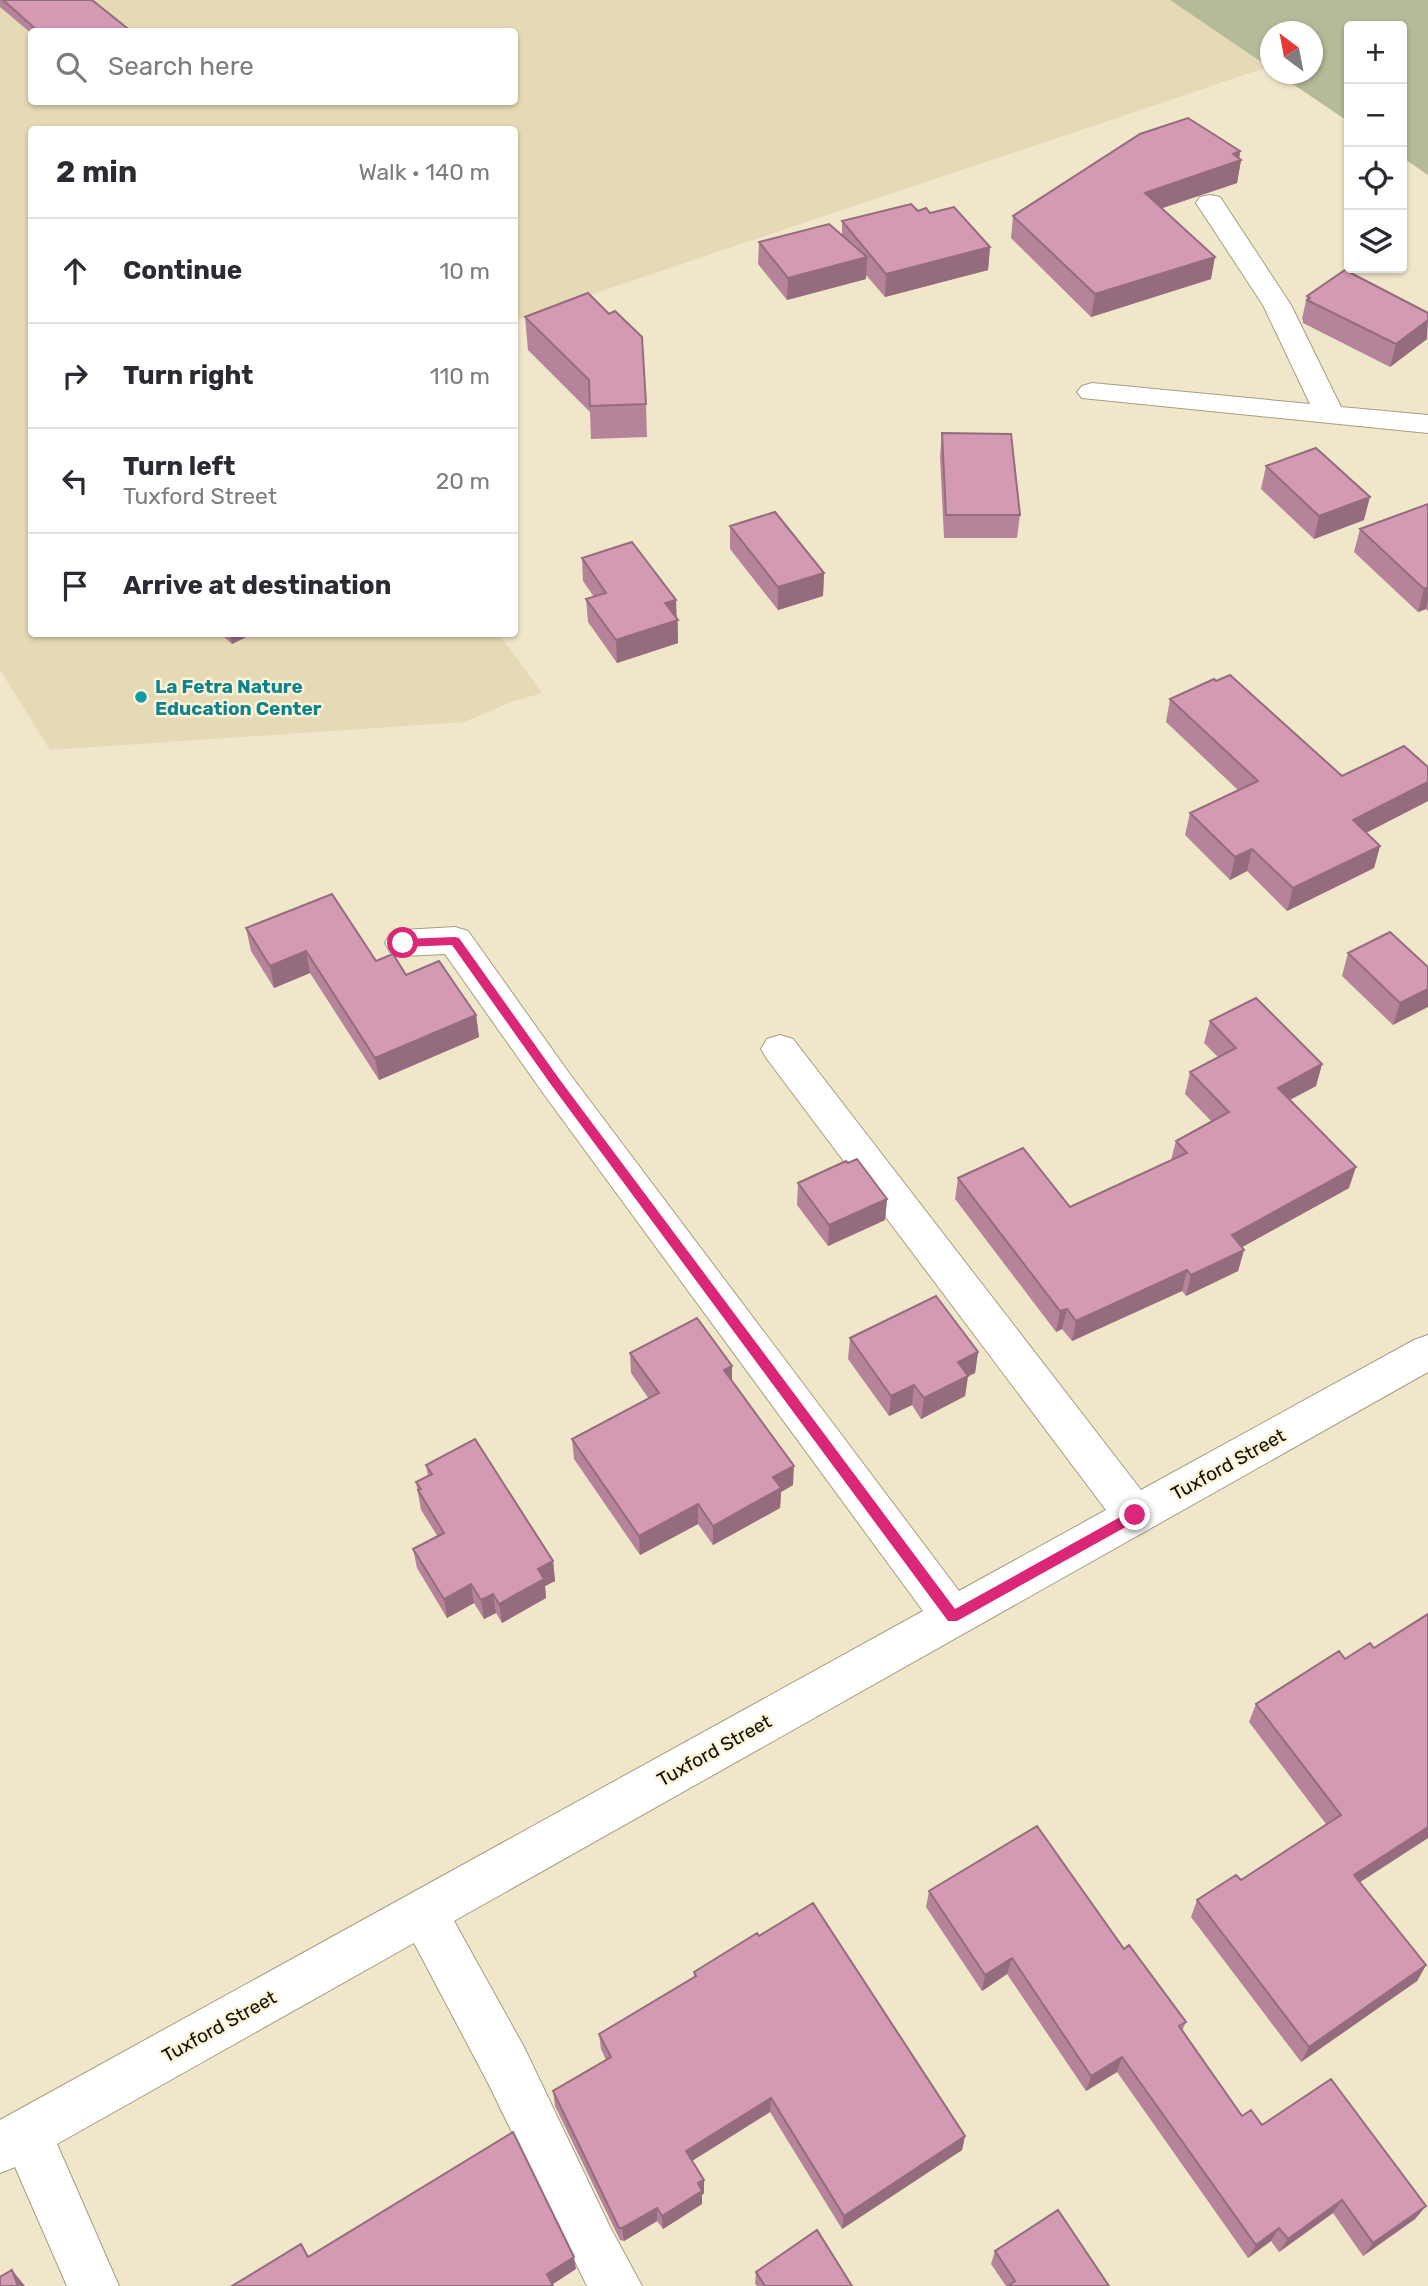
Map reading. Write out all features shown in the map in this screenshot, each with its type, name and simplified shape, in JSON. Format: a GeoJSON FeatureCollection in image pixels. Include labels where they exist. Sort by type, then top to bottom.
{"type":"FeatureCollection","features":[{"type":"Feature","properties":{"kind":"street"},"geometry":{"type":"LineString","coordinates":[[1210,203],[1277,305],[1330,414]]}},
{"type":"Feature","properties":{"kind":"street"},"geometry":{"type":"LineString","coordinates":[[1092,392],[1428,424]]}},
{"type":"Feature","properties":{"kind":"street"},"geometry":{"type":"LineString","coordinates":[[403,943],[455,940],[556,1083],[953,1617]]}},
{"type":"Feature","properties":{"kind":"street"},"geometry":{"type":"LineString","coordinates":[[780,1049],[1135,1515]]}},
{"type":"Feature","properties":{"kind":"street","name":"Tuxford Street"},"geometry":{"type":"LineString","coordinates":[[13,2141],[1428,1352]]}},
{"type":"Feature","properties":{"kind":"street"},"geometry":{"type":"LineString","coordinates":[[423,1912],[506,2065],[592,2245],[616,2286]]}},
{"type":"Feature","properties":{"kind":"street"},"geometry":{"type":"LineString","coordinates":[[13,2141],[93,2286]]}},
{"type":"Feature","properties":{"kind":"shaded area"},"geometry":{"type":"Polygon","coordinates":[[[0,0],[1170,0],[1260,62],[1260,70],[518,319],[518,126],[28,126],[28,637],[501,637],[542,693],[511,702],[464,722],[50,750],[0,670],[0,0]]]}},
{"type":"Feature","properties":{"kind":"green space"},"geometry":{"type":"Polygon","coordinates":[[[1170,0],[1428,0],[1428,175],[1407,160],[1407,21],[1344,21],[1344,119],[1293,84],[1323,84],[1323,21],[1260,21],[1260,61],[1170,0]]]}},
{"type":"Feature","properties":{"kind":"building"},"geometry":{"type":"Polygon","coordinates":[[[3,0],[92,0],[127,28],[34,28],[3,0]]]}},
{"type":"Feature","properties":{"kind":"building"},"geometry":{"type":"Polygon","coordinates":[[[1188,118],[1240,151],[1233,154],[1241,160],[1145,193],[1215,257],[1095,294],[1013,216],[1140,134],[1188,118]]]}},
{"type":"Feature","properties":{"kind":"building"},"geometry":{"type":"Polygon","coordinates":[[[911,204],[918,211],[926,208],[930,213],[954,207],[990,247],[886,274],[842,221],[911,204]]]}},
{"type":"Feature","properties":{"kind":"building"},"geometry":{"type":"Polygon","coordinates":[[[829,224],[867,257],[788,278],[759,242],[829,224]]]}},
{"type":"Feature","properties":{"kind":"building"},"geometry":{"type":"Polygon","coordinates":[[[1344,271],[1428,313],[1428,320],[1396,344],[1307,300],[1310,298],[1307,296],[1344,271]]]}},
{"type":"Feature","properties":{"kind":"building"},"geometry":{"type":"Polygon","coordinates":[[[588,293],[609,314],[615,311],[642,337],[646,404],[590,406],[589,380],[525,317],[588,293]]]}},
{"type":"Feature","properties":{"kind":"building"},"geometry":{"type":"Polygon","coordinates":[[[942,433],[1011,434],[1020,515],[946,515],[942,433]]]}},
{"type":"Feature","properties":{"kind":"building"},"geometry":{"type":"Polygon","coordinates":[[[1316,448],[1370,497],[1319,516],[1266,466],[1316,448]]]}},
{"type":"Feature","properties":{"kind":"building"},"geometry":{"type":"Polygon","coordinates":[[[1428,504],[1428,587],[1424,589],[1360,529],[1428,504]]]}},
{"type":"Feature","properties":{"kind":"building"},"geometry":{"type":"Polygon","coordinates":[[[775,512],[824,573],[778,587],[730,526],[775,512]]]}},
{"type":"Feature","properties":{"kind":"building"},"geometry":{"type":"Polygon","coordinates":[[[632,542],[676,600],[665,603],[678,620],[616,640],[586,599],[606,593],[582,558],[632,542]]]}},
{"type":"Feature","properties":{"kind":"building"},"geometry":{"type":"Polygon","coordinates":[[[1230,675],[1342,776],[1404,746],[1428,767],[1428,782],[1353,820],[1380,846],[1293,888],[1252,849],[1235,857],[1190,813],[1258,781],[1170,699],[1214,679],[1216,681],[1230,675]]]}},
{"type":"Feature","properties":{"kind":"building"},"geometry":{"type":"Polygon","coordinates":[[[332,894],[376,961],[393,954],[406,975],[439,961],[476,1015],[375,1058],[306,951],[270,966],[246,928],[332,894]]]}},
{"type":"Feature","properties":{"kind":"building"},"geometry":{"type":"Polygon","coordinates":[[[1390,932],[1428,967],[1428,989],[1400,1003],[1348,953],[1390,932]]]}},
{"type":"Feature","properties":{"kind":"building"},"geometry":{"type":"Polygon","coordinates":[[[1256,998],[1322,1064],[1278,1088],[1356,1167],[1232,1235],[1244,1250],[1191,1275],[1187,1270],[1076,1321],[1067,1309],[1060,1311],[958,1178],[1023,1148],[1070,1207],[1187,1153],[1176,1141],[1229,1112],[1190,1072],[1236,1048],[1210,1021],[1256,998]]]}},
{"type":"Feature","properties":{"kind":"building"},"geometry":{"type":"Polygon","coordinates":[[[857,1159],[887,1199],[829,1225],[798,1183],[846,1161],[848,1163],[857,1159]]]}},
{"type":"Feature","properties":{"kind":"building"},"geometry":{"type":"Polygon","coordinates":[[[936,1296],[978,1352],[958,1362],[968,1376],[924,1398],[914,1385],[891,1396],[850,1338],[936,1296]]]}},
{"type":"Feature","properties":{"kind":"building"},"geometry":{"type":"Polygon","coordinates":[[[697,1318],[732,1366],[724,1370],[794,1466],[773,1477],[781,1488],[713,1526],[698,1504],[639,1536],[572,1439],[659,1393],[630,1353],[697,1318]]]}},
{"type":"Feature","properties":{"kind":"building"},"geometry":{"type":"Polygon","coordinates":[[[475,1439],[553,1561],[538,1569],[544,1579],[499,1604],[493,1594],[481,1600],[471,1584],[444,1599],[413,1549],[444,1533],[416,1482],[432,1474],[426,1465],[475,1439]]]}},
{"type":"Feature","properties":{"kind":"building"},"geometry":{"type":"Polygon","coordinates":[[[1428,1614],[1428,1827],[1354,1875],[1426,1965],[1309,2047],[1197,1900],[1236,1875],[1241,1880],[1341,1815],[1256,1704],[1339,1651],[1345,1659],[1370,1643],[1374,1648],[1428,1614]]]}},
{"type":"Feature","properties":{"kind":"building"},"geometry":{"type":"Polygon","coordinates":[[[1037,1826],[1124,1949],[1129,1945],[1186,2022],[1179,2026],[1242,2116],[1251,2110],[1262,2125],[1331,2079],[1426,2206],[1373,2243],[1342,2200],[1288,2239],[1279,2228],[1256,2245],[1122,2057],[1091,2076],[1012,1958],[985,1975],[929,1891],[1037,1826]]]}},
{"type":"Feature","properties":{"kind":"building"},"geometry":{"type":"Polygon","coordinates":[[[813,1903],[965,2136],[844,2216],[771,2098],[686,2151],[704,2180],[698,2183],[702,2191],[662,2216],[657,2208],[619,2228],[553,2091],[611,2057],[599,2034],[696,1976],[694,1972],[757,1933],[759,1936],[813,1903]]]}},
{"type":"Feature","properties":{"kind":"building"},"geometry":{"type":"Polygon","coordinates":[[[513,2132],[574,2257],[547,2274],[553,2286],[232,2286],[301,2244],[308,2257],[513,2132]]]}},
{"type":"Feature","properties":{"kind":"building"},"geometry":{"type":"Polygon","coordinates":[[[1058,2210],[1109,2286],[1008,2286],[1015,2281],[995,2251],[1058,2210]]]}},
{"type":"Feature","properties":{"kind":"building"},"geometry":{"type":"Polygon","coordinates":[[[817,2230],[852,2286],[765,2286],[756,2272],[817,2230]]]}},
{"type":"Feature","properties":{"kind":"building"},"geometry":{"type":"Polygon","coordinates":[[[12,2270],[18,2286],[0,2286],[0,2277],[12,2270]]]}},
{"type":"Feature","properties":{"kind":"place","name":"La Fetra Nature Education Center"},"geometry":{"type":"Point","coordinates":[141,697]}},
{"type":"Feature","properties":{"kind":"route"},"geometry":{"type":"LineString","coordinates":[[403,943],[455,940],[556,1083],[953,1617],[1135,1515]]}}]}
